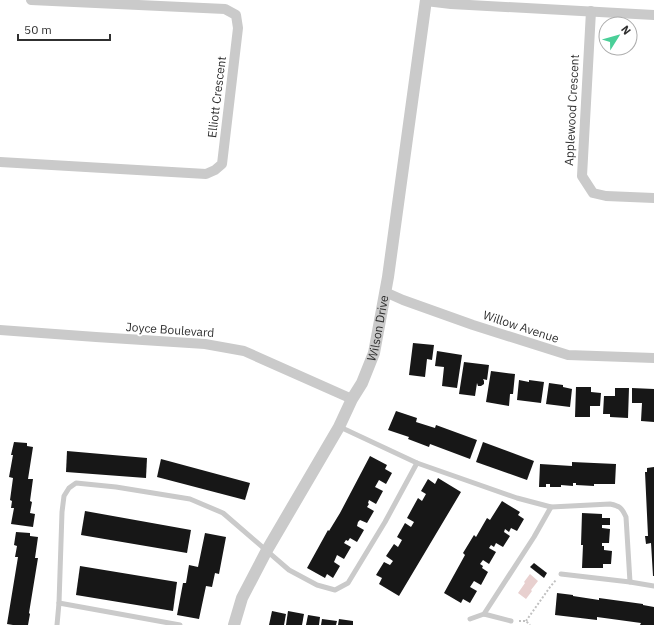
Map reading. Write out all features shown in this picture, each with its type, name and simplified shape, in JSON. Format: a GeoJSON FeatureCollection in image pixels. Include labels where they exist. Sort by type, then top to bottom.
{"type":"FeatureCollection","features":[{"type":"Feature","properties":{"kind":"street","name":"Elliott Crescent"},"geometry":{"type":"LineString","coordinates":[[0,162],[206,174],[216,170],[222,164],[238,28],[236,15],[225,9],[31,0]]}},
{"type":"Feature","properties":{"kind":"street"},"geometry":{"type":"LineString","coordinates":[[426,1],[451,4],[654,15]]}},
{"type":"Feature","properties":{"kind":"street","name":"Wilson Drive"},"geometry":{"type":"LineString","coordinates":[[234,625],[242,598],[267,550],[339,427],[352,399],[362,383],[374,353],[385,292],[426,1]]}},
{"type":"Feature","properties":{"kind":"street","name":"Applewood Crescent"},"geometry":{"type":"LineString","coordinates":[[591,11],[582,176],[593,194],[654,198]]}},
{"type":"Feature","properties":{"kind":"street","name":"Willow Avenue"},"geometry":{"type":"LineString","coordinates":[[385,292],[473,325],[568,355],[654,358]]}},
{"type":"Feature","properties":{"kind":"street","name":"Joyce Boulevard"},"geometry":{"type":"LineString","coordinates":[[0,330],[205,344],[244,351],[352,399]]}},
{"type":"Feature","properties":{"kind":"lane"},"geometry":{"type":"LineString","coordinates":[[339,427],[417,463],[517,498],[552,507],[610,504],[618,505],[623,510],[626,517],[630,582]]}},
{"type":"Feature","properties":{"kind":"lane"},"geometry":{"type":"LineString","coordinates":[[57,625],[64,496],[69,488],[76,484],[116,487],[190,499],[223,513],[289,570],[317,585],[335,590],[348,583],[385,522],[417,463]]}},
{"type":"Feature","properties":{"kind":"lane"},"geometry":{"type":"LineString","coordinates":[[484,614],[552,507]]}},
{"type":"Feature","properties":{"kind":"lane"},"geometry":{"type":"LineString","coordinates":[[561,574],[654,586]]}},
{"type":"Feature","properties":{"kind":"lane"},"geometry":{"type":"LineString","coordinates":[[59,603],[180,625]]}},
{"type":"Feature","properties":{"kind":"lane"},"geometry":{"type":"LineString","coordinates":[[470,619],[484,614],[511,621]]}},
{"type":"Feature","properties":{"kind":"path"},"geometry":{"type":"LineString","coordinates":[[526,621],[561,574]]}},
{"type":"Feature","properties":{"kind":"path"},"geometry":{"type":"LineString","coordinates":[[511,621],[526,621],[530,625]]}},
{"type":"Feature","properties":{"kind":"shaded area"},"geometry":{"type":"Polygon","coordinates":[[[530,574],[538,581],[526,599],[518,593],[530,574]]]}},
{"type":"Feature","properties":{"kind":"building"},"geometry":{"type":"Polygon","coordinates":[[[413,343],[434,345],[432,360],[427,359],[425,377],[409,375],[413,343]]]}},
{"type":"Feature","properties":{"kind":"building"},"geometry":{"type":"Polygon","coordinates":[[[437,351],[462,355],[457,388],[442,386],[444,367],[435,366],[437,351]]]}},
{"type":"Feature","properties":{"kind":"building"},"geometry":{"type":"Polygon","coordinates":[[[464,362],[489,365],[487,380],[483,379],[484,384],[481,386],[478,386],[477,383],[475,396],[459,394],[464,362]]]}},
{"type":"Feature","properties":{"kind":"building"},"geometry":{"type":"Polygon","coordinates":[[[491,371],[515,374],[513,394],[510,394],[509,406],[486,402],[491,371]]]}},
{"type":"Feature","properties":{"kind":"building"},"geometry":{"type":"Polygon","coordinates":[[[519,380],[544,382],[541,403],[517,400],[519,380]]]}},
{"type":"Feature","properties":{"kind":"building"},"geometry":{"type":"Polygon","coordinates":[[[549,383],[563,385],[563,387],[572,389],[570,407],[546,404],[549,383]]]}},
{"type":"Feature","properties":{"kind":"building"},"geometry":{"type":"Polygon","coordinates":[[[576,387],[591,387],[591,392],[601,393],[600,406],[590,406],[590,417],[575,417],[576,387]]]}},
{"type":"Feature","properties":{"kind":"building"},"geometry":{"type":"Polygon","coordinates":[[[615,388],[629,388],[628,418],[610,417],[610,414],[603,414],[604,396],[615,396],[615,388]]]}},
{"type":"Feature","properties":{"kind":"building"},"geometry":{"type":"Polygon","coordinates":[[[632,388],[654,389],[654,422],[641,421],[642,403],[632,403],[632,388]]]}},
{"type":"Feature","properties":{"kind":"building"},"geometry":{"type":"Polygon","coordinates":[[[396,411],[417,418],[416,422],[435,428],[436,425],[477,440],[470,459],[430,444],[429,447],[408,439],[409,437],[388,430],[396,411]]]}},
{"type":"Feature","properties":{"kind":"building"},"geometry":{"type":"Polygon","coordinates":[[[14,442],[27,443],[27,446],[33,447],[28,479],[33,479],[30,513],[35,514],[33,527],[11,524],[14,508],[11,508],[12,501],[10,500],[13,478],[9,477],[14,442]]]}},
{"type":"Feature","properties":{"kind":"building"},"geometry":{"type":"Polygon","coordinates":[[[483,442],[534,461],[527,480],[476,462],[483,442]]]}},
{"type":"Feature","properties":{"kind":"building"},"geometry":{"type":"Polygon","coordinates":[[[67,451],[147,458],[146,478],[66,472],[67,451]]]}},
{"type":"Feature","properties":{"kind":"building"},"geometry":{"type":"Polygon","coordinates":[[[370,456],[387,465],[385,469],[392,473],[386,484],[379,480],[375,487],[383,491],[376,504],[369,500],[367,507],[374,511],[367,523],[360,520],[358,522],[357,526],[364,530],[357,542],[350,538],[348,541],[346,540],[344,543],[351,547],[344,559],[337,555],[334,562],[340,566],[333,578],[327,574],[325,578],[307,568],[328,530],[329,531],[340,513],[370,456]]]}},
{"type":"Feature","properties":{"kind":"building"},"geometry":{"type":"Polygon","coordinates":[[[161,459],[250,483],[245,500],[157,477],[161,459]]]}},
{"type":"Feature","properties":{"kind":"building"},"geometry":{"type":"Polygon","coordinates":[[[572,462],[616,464],[615,484],[594,484],[594,486],[576,485],[576,483],[573,483],[573,486],[561,485],[561,487],[550,487],[550,484],[546,484],[546,487],[539,487],[540,464],[572,466],[572,462]]]}},
{"type":"Feature","properties":{"kind":"building"},"geometry":{"type":"Polygon","coordinates":[[[654,467],[653,576],[651,543],[646,544],[645,536],[648,536],[645,472],[647,472],[647,468],[654,467]]]}},
{"type":"Feature","properties":{"kind":"building"},"geometry":{"type":"Polygon","coordinates":[[[438,478],[461,492],[399,596],[379,584],[382,578],[376,575],[384,562],[390,565],[393,561],[386,556],[394,544],[398,547],[402,540],[397,537],[405,523],[411,527],[414,522],[407,518],[418,498],[422,501],[426,494],[421,491],[428,479],[435,484],[438,478]]]}},
{"type":"Feature","properties":{"kind":"building"},"geometry":{"type":"Polygon","coordinates":[[[502,501],[520,512],[518,515],[524,519],[517,531],[511,528],[509,532],[505,529],[504,532],[510,536],[503,547],[496,543],[494,547],[491,545],[489,548],[496,552],[489,564],[483,560],[480,564],[483,566],[482,568],[488,572],[481,585],[474,581],[470,587],[477,591],[470,603],[463,599],[461,603],[444,593],[465,555],[463,553],[474,535],[476,537],[487,518],[490,520],[502,501]]]}},
{"type":"Feature","properties":{"kind":"building"},"geometry":{"type":"Polygon","coordinates":[[[85,511],[191,530],[187,553],[81,535],[85,511]]]}},
{"type":"Feature","properties":{"kind":"building"},"geometry":{"type":"Polygon","coordinates":[[[582,513],[602,514],[602,518],[610,518],[610,525],[602,525],[602,528],[610,529],[609,543],[602,543],[602,546],[604,546],[604,550],[612,551],[611,564],[603,564],[603,568],[582,568],[582,513]]]}},
{"type":"Feature","properties":{"kind":"building"},"geometry":{"type":"Polygon","coordinates":[[[16,532],[30,533],[30,536],[38,537],[35,558],[38,558],[28,625],[7,624],[18,557],[15,557],[17,546],[14,545],[16,532]]]}},
{"type":"Feature","properties":{"kind":"building"},"geometry":{"type":"Polygon","coordinates":[[[205,533],[226,537],[219,574],[215,573],[212,587],[206,586],[199,619],[177,615],[183,583],[186,583],[189,565],[198,567],[205,533]]]}},
{"type":"Feature","properties":{"kind":"building"},"geometry":{"type":"Polygon","coordinates":[[[534,563],[547,573],[544,578],[530,567],[534,563]]]}},
{"type":"Feature","properties":{"kind":"building"},"geometry":{"type":"Polygon","coordinates":[[[80,566],[177,582],[173,611],[76,595],[80,566]]]}},
{"type":"Feature","properties":{"kind":"building"},"geometry":{"type":"Polygon","coordinates":[[[557,593],[599,600],[599,598],[643,604],[654,607],[654,625],[640,625],[641,623],[597,617],[597,620],[555,615],[557,593]]]}},
{"type":"Feature","properties":{"kind":"building"},"geometry":{"type":"Polygon","coordinates":[[[272,611],[286,614],[284,625],[269,625],[272,611]]]}},
{"type":"Feature","properties":{"kind":"building"},"geometry":{"type":"Polygon","coordinates":[[[288,611],[304,614],[302,625],[286,625],[288,611]]]}},
{"type":"Feature","properties":{"kind":"building"},"geometry":{"type":"Polygon","coordinates":[[[308,615],[320,617],[319,625],[306,625],[308,615]]]}},
{"type":"Feature","properties":{"kind":"building"},"geometry":{"type":"Polygon","coordinates":[[[322,619],[337,621],[336,625],[321,625],[322,619]]]}},
{"type":"Feature","properties":{"kind":"building"},"geometry":{"type":"Polygon","coordinates":[[[339,619],[353,621],[353,625],[338,625],[339,619]]]}}]}
